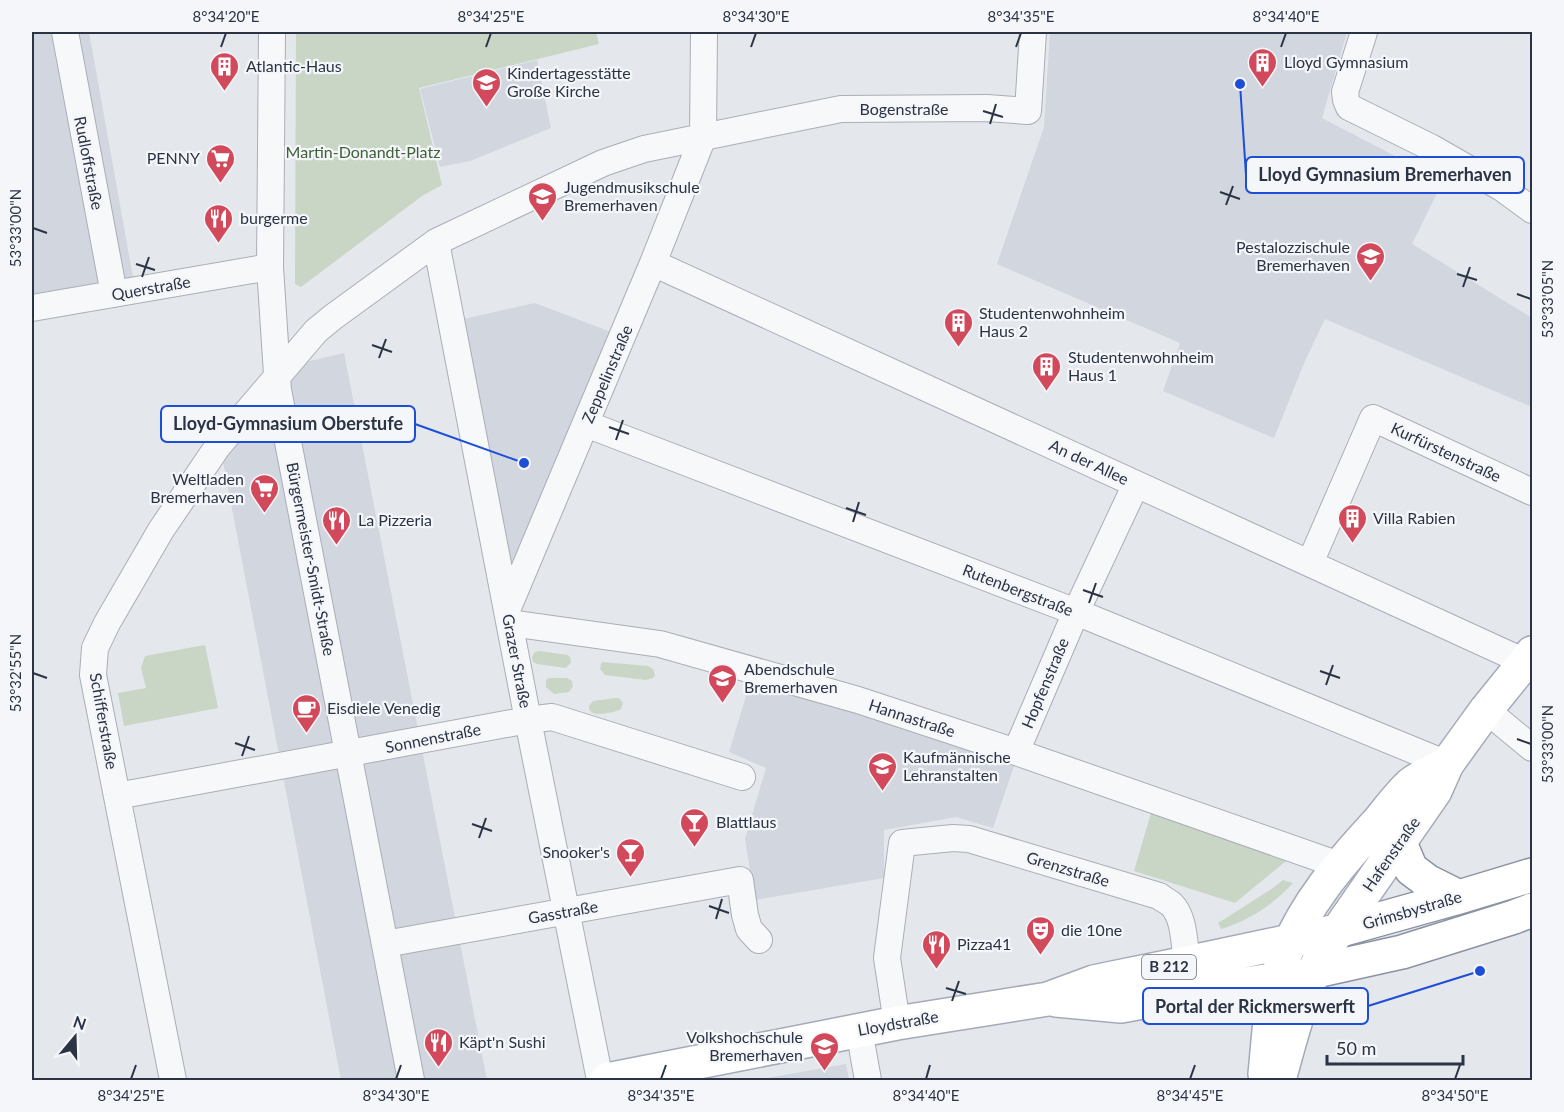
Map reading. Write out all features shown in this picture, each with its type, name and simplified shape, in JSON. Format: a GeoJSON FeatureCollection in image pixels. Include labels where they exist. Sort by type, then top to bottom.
{"type":"FeatureCollection","features":[{"type":"Feature","properties":{"kind":"main road","name":"Hafenstraße"},"geometry":{"type":"LineString","coordinates":[[1280,1080],[1312,972],[1337,931],[1435,791],[1447,764],[1486,710],[1529,657]]}},
{"type":"Feature","properties":{"kind":"main road","name":"Hafenstraße"},"geometry":{"type":"LineString","coordinates":[[1265,1080],[1272,1004],[1277,980],[1291,940],[1313,900],[1339,865],[1412,783],[1447,764]]}},
{"type":"Feature","properties":{"kind":"main road"},"geometry":{"type":"LineString","coordinates":[[1400,843],[1412,868],[1427,881],[1459,897]]}},
{"type":"Feature","properties":{"kind":"main road","name":"Grimsbystraße"},"geometry":{"type":"LineString","coordinates":[[1291,940],[1337,931],[1533,874]]}},
{"type":"Feature","properties":{"kind":"main road"},"geometry":{"type":"LineString","coordinates":[[1312,972],[1402,952],[1533,910]]}},
{"type":"Feature","properties":{"kind":"main road","name":"Lloydstraße"},"geometry":{"type":"LineString","coordinates":[[608,1080],[858,1030],[1048,999],[1121,1006],[1291,940]]}},
{"type":"Feature","properties":{"kind":"main road","name":"B 212"},"geometry":{"type":"LineString","coordinates":[[1192,977],[1277,980],[1312,972]]}},
{"type":"Feature","properties":{"kind":"street","name":"Rudloffstraße"},"geometry":{"type":"LineString","coordinates":[[65,32],[114,294]]}},
{"type":"Feature","properties":{"kind":"street","name":"Bürgermeister-Smidt-Straße"},"geometry":{"type":"LineString","coordinates":[[272,32],[270,267],[278,390],[411,1080]]}},
{"type":"Feature","properties":{"kind":"street"},"geometry":{"type":"LineString","coordinates":[[704,32],[704,137]]}},
{"type":"Feature","properties":{"kind":"street","name":"Bogenstraße"},"geometry":{"type":"LineString","coordinates":[[704,137],[841,109],[987,108],[1028,111],[1033,32]]}},
{"type":"Feature","properties":{"kind":"street"},"geometry":{"type":"LineString","coordinates":[[1364,32],[1345,92],[1349,107],[1432,148],[1533,210]]}},
{"type":"Feature","properties":{"kind":"street","name":"Schifferstraße"},"geometry":{"type":"LineString","coordinates":[[173,1080],[93,675],[96,648],[107,623],[161,530],[218,446],[316,331],[436,242],[603,163],[644,149],[704,137]]}},
{"type":"Feature","properties":{"kind":"street","name":"Zeppelinstraße"},"geometry":{"type":"LineString","coordinates":[[508,616],[704,137]]}},
{"type":"Feature","properties":{"kind":"street","name":"Grazer Straße"},"geometry":{"type":"LineString","coordinates":[[436,242],[600,1080]]}},
{"type":"Feature","properties":{"kind":"street","name":"An der Allee"},"geometry":{"type":"LineString","coordinates":[[653,263],[1310,563],[1529,657]]}},
{"type":"Feature","properties":{"kind":"street","name":"Querstraße"},"geometry":{"type":"LineString","coordinates":[[32,308],[270,267]]}},
{"type":"Feature","properties":{"kind":"street","name":"Kurfürstenstraße"},"geometry":{"type":"LineString","coordinates":[[1310,563],[1373,418],[1533,492]]}},
{"type":"Feature","properties":{"kind":"street","name":"Rutenbergstraße"},"geometry":{"type":"LineString","coordinates":[[586,424],[1076,612],[1447,764]]}},
{"type":"Feature","properties":{"kind":"street","name":"Hopfenstraße"},"geometry":{"type":"LineString","coordinates":[[1016,752],[1076,612],[1136,484]]}},
{"type":"Feature","properties":{"kind":"street","name":"Hannastraße"},"geometry":{"type":"LineString","coordinates":[[508,616],[660,645],[858,700],[1016,752],[1339,865]]}},
{"type":"Feature","properties":{"kind":"street"},"geometry":{"type":"LineString","coordinates":[[1486,710],[1533,748]]}},
{"type":"Feature","properties":{"kind":"street","name":"Sonnenstraße"},"geometry":{"type":"LineString","coordinates":[[117,796],[552,717],[742,777]]}},
{"type":"Feature","properties":{"kind":"street","name":"Grenzstraße"},"geometry":{"type":"LineString","coordinates":[[897,1023],[887,958],[902,843],[953,838],[969,839],[1159,896],[1172,905],[1178,914],[1192,977]]}},
{"type":"Feature","properties":{"kind":"street","name":"Gasstraße"},"geometry":{"type":"LineString","coordinates":[[385,944],[740,880],[749,929],[759,940]]}},
{"type":"Feature","properties":{"kind":"street"},"geometry":{"type":"LineString","coordinates":[[858,1030],[868,1080]]}},
{"type":"Feature","properties":{"kind":"shaded area"},"geometry":{"type":"Polygon","coordinates":[[[32,32],[89,32],[136,294],[32,312],[32,32]]]}},
{"type":"Feature","properties":{"kind":"shaded area"},"geometry":{"type":"Polygon","coordinates":[[[1050,32],[1347,32],[1322,118],[1443,181],[1412,244],[1532,318],[1532,407],[1325,319],[1305,361],[1274,438],[1163,391],[1180,343],[997,264],[1044,127],[1050,32]]]}},
{"type":"Feature","properties":{"kind":"shaded area","name":"Kindertagesstätte Große Kirche"},"geometry":{"type":"Polygon","coordinates":[[[537,60],[551,128],[470,161],[440,167],[420,89],[537,60]]]}},
{"type":"Feature","properties":{"kind":"shaded area"},"geometry":{"type":"Polygon","coordinates":[[[535,303],[616,334],[509,592],[459,320],[535,303]]]}},
{"type":"Feature","properties":{"kind":"shaded area"},"geometry":{"type":"Polygon","coordinates":[[[344,353],[487,1080],[341,1080],[221,451],[293,365],[344,353]]]}},
{"type":"Feature","properties":{"kind":"shaded area","name":"Kaufmännische Lehranstalten"},"geometry":{"type":"Polygon","coordinates":[[[750,683],[772,691],[777,688],[858,713],[1014,766],[993,828],[956,817],[884,830],[884,878],[755,900],[745,839],[766,768],[729,752],[750,683]]]}},
{"type":"Feature","properties":{"kind":"shaded area","name":"Volkshochschule Bremerhaven"},"geometry":{"type":"Polygon","coordinates":[[[846,1064],[849,1080],[756,1080],[846,1064]]]}},
{"type":"Feature","properties":{"kind":"green space","name":"Martin-Donandt-Platz"},"geometry":{"type":"Polygon","coordinates":[[[296,32],[596,32],[599,44],[419,88],[442,185],[422,196],[301,287],[295,284],[296,32]]]}},
{"type":"Feature","properties":{"kind":"green space"},"geometry":{"type":"Polygon","coordinates":[[[205,645],[218,708],[124,726],[118,693],[146,688],[141,668],[145,656],[205,645]]]}},
{"type":"Feature","properties":{"kind":"green space"},"geometry":{"type":"Polygon","coordinates":[[[535,652],[568,655],[571,662],[566,668],[537,664],[533,662],[532,657],[535,652]]]}},
{"type":"Feature","properties":{"kind":"green space"},"geometry":{"type":"Polygon","coordinates":[[[603,662],[648,666],[653,669],[655,675],[646,680],[605,675],[600,669],[603,662]]]}},
{"type":"Feature","properties":{"kind":"green space"},"geometry":{"type":"Polygon","coordinates":[[[567,678],[572,681],[573,686],[569,692],[554,694],[546,687],[546,680],[567,678]]]}},
{"type":"Feature","properties":{"kind":"green space"},"geometry":{"type":"Polygon","coordinates":[[[619,698],[623,703],[621,709],[601,714],[589,710],[593,701],[619,698]]]}},
{"type":"Feature","properties":{"kind":"green space"},"geometry":{"type":"Polygon","coordinates":[[[1151,813],[1286,861],[1235,903],[1134,871],[1151,813]]]}},
{"type":"Feature","properties":{"kind":"green space"},"geometry":{"type":"Polygon","coordinates":[[[1283,880],[1293,883],[1269,905],[1221,929],[1218,923],[1283,880]]]}},
{"type":"Feature","properties":{"kind":"place","name":"Lloyd Gymnasium Bremerhaven"},"geometry":{"type":"Point","coordinates":[1240,84]}},
{"type":"Feature","properties":{"kind":"place","name":"Lloyd Gymnasium"},"geometry":{"type":"Point","coordinates":[1263,88]}},
{"type":"Feature","properties":{"kind":"place","name":"Atlantic-Haus"},"geometry":{"type":"Point","coordinates":[225,92]}},
{"type":"Feature","properties":{"kind":"place","name":"Kindertagesstätte Große Kirche"},"geometry":{"type":"Point","coordinates":[486,108]}},
{"type":"Feature","properties":{"kind":"place","name":"PENNY"},"geometry":{"type":"Point","coordinates":[221,184]}},
{"type":"Feature","properties":{"kind":"place","name":"Jugendmusikschule Bremerhaven"},"geometry":{"type":"Point","coordinates":[543,222]}},
{"type":"Feature","properties":{"kind":"place","name":"burgerme"},"geometry":{"type":"Point","coordinates":[219,244]}},
{"type":"Feature","properties":{"kind":"place","name":"Pestalozzischule Bremerhaven"},"geometry":{"type":"Point","coordinates":[1371,282]}},
{"type":"Feature","properties":{"kind":"place","name":"Studentenwohnheim Haus 2"},"geometry":{"type":"Point","coordinates":[958,348]}},
{"type":"Feature","properties":{"kind":"place","name":"Studentenwohnheim Haus 1"},"geometry":{"type":"Point","coordinates":[1047,392]}},
{"type":"Feature","properties":{"kind":"place","name":"Lloyd-Gymnasium Oberstufe"},"geometry":{"type":"Point","coordinates":[524,463]}},
{"type":"Feature","properties":{"kind":"place","name":"Weltladen Bremerhaven"},"geometry":{"type":"Point","coordinates":[265,514]}},
{"type":"Feature","properties":{"kind":"place","name":"Villa Rabien"},"geometry":{"type":"Point","coordinates":[1352,544]}},
{"type":"Feature","properties":{"kind":"place","name":"La Pizzeria"},"geometry":{"type":"Point","coordinates":[337,546]}},
{"type":"Feature","properties":{"kind":"place","name":"Abendschule Bremerhaven"},"geometry":{"type":"Point","coordinates":[723,704]}},
{"type":"Feature","properties":{"kind":"place","name":"Eisdiele Venedig"},"geometry":{"type":"Point","coordinates":[306,734]}},
{"type":"Feature","properties":{"kind":"place","name":"Kaufmännische Lehranstalten"},"geometry":{"type":"Point","coordinates":[882,792]}},
{"type":"Feature","properties":{"kind":"place","name":"Blattlaus"},"geometry":{"type":"Point","coordinates":[695,848]}},
{"type":"Feature","properties":{"kind":"place","name":"Snooker's"},"geometry":{"type":"Point","coordinates":[631,878]}},
{"type":"Feature","properties":{"kind":"place","name":"die 10ne"},"geometry":{"type":"Point","coordinates":[1040,956]}},
{"type":"Feature","properties":{"kind":"place","name":"Pizza41"},"geometry":{"type":"Point","coordinates":[936,970]}},
{"type":"Feature","properties":{"kind":"place","name":"Portal der Rickmerswerft"},"geometry":{"type":"Point","coordinates":[1480,971]}},
{"type":"Feature","properties":{"kind":"place","name":"Käpt'n Sushi"},"geometry":{"type":"Point","coordinates":[438,1068]}},
{"type":"Feature","properties":{"kind":"place","name":"Volkshochschule Bremerhaven"},"geometry":{"type":"Point","coordinates":[824,1072]}}]}
